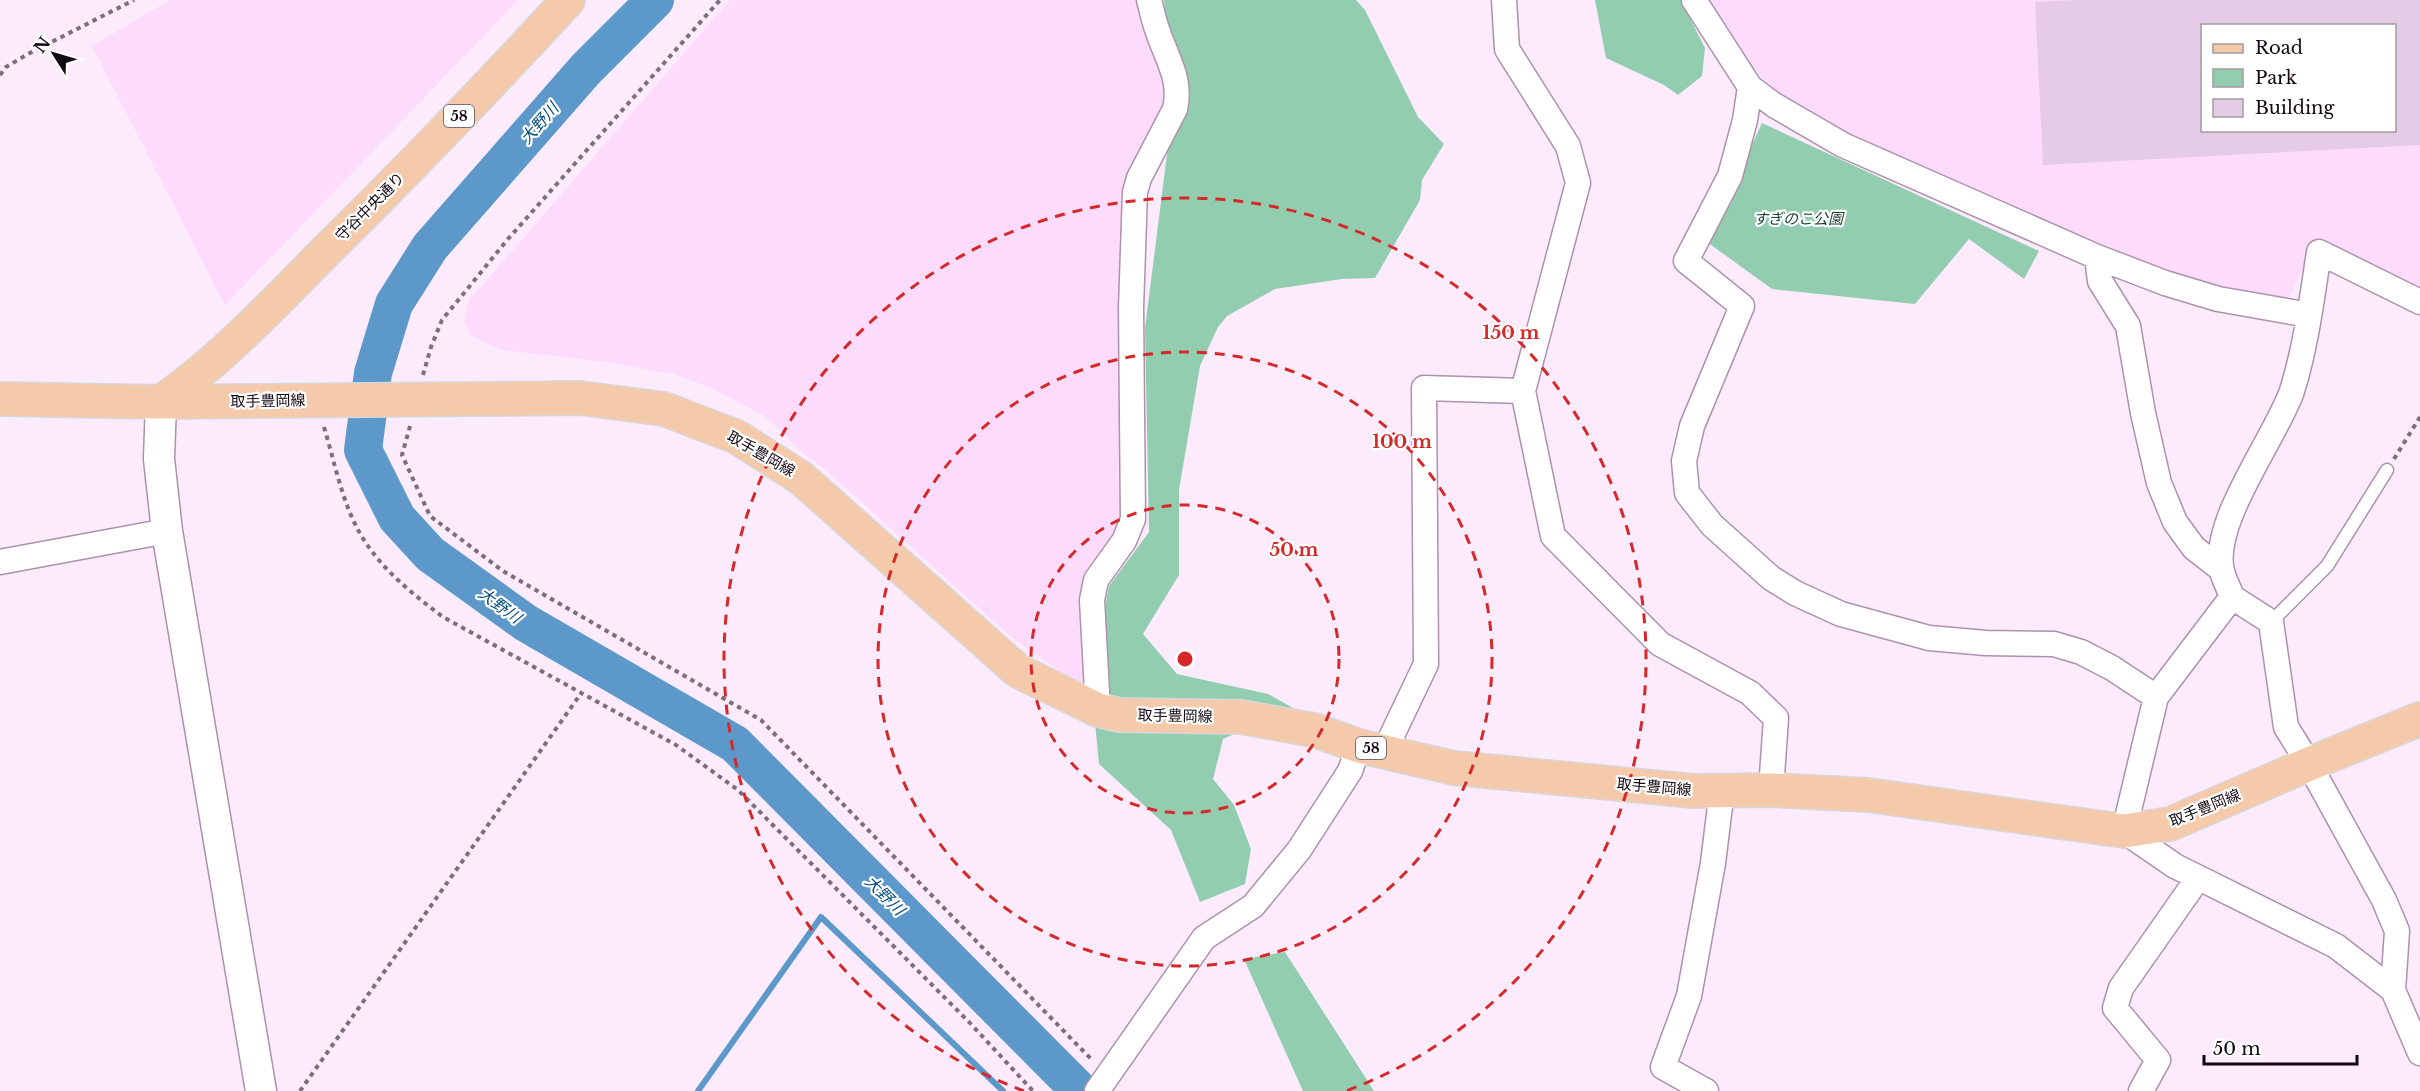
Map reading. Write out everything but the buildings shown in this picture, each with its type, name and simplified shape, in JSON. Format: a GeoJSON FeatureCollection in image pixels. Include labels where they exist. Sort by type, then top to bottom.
{"type":"FeatureCollection","features":[{"type":"Feature","properties":{"kind":"main road","name":"守谷中央通り"},"geometry":{"type":"LineString","coordinates":[[161,402],[204,369],[261,316],[423,155],[568,0]]}},
{"type":"Feature","properties":{"kind":"main road","name":"取手豊岡線"},"geometry":{"type":"LineString","coordinates":[[0,399],[161,402],[579,398],[664,410],[737,437],[801,478],[1018,671],[1098,711],[1119,715],[1241,717],[1314,730],[1372,748],[1454,768],[1693,791],[1771,790],[1868,795],[2124,831],[2170,825],[2309,764],[2420,719]]}},
{"type":"Feature","properties":{"kind":"street"},"geometry":{"type":"LineString","coordinates":[[1098,711],[1092,600],[1096,580],[1124,541],[1132,519],[1131,308],[1135,192],[1139,178],[1175,109],[1178,97],[1176,77],[1158,32],[1149,0]]}},
{"type":"Feature","properties":{"kind":"street"},"geometry":{"type":"LineString","coordinates":[[1504,0],[1507,50],[1568,146],[1578,183],[1523,391],[1553,536],[1660,644],[1750,693],[1776,718],[1771,790]]}},
{"type":"Feature","properties":{"kind":"street"},"geometry":{"type":"LineString","coordinates":[[1694,0],[1750,87],[1774,105],[1843,145],[2097,257],[2165,283],[2218,299],[2309,315]]}},
{"type":"Feature","properties":{"kind":"street"},"geometry":{"type":"LineString","coordinates":[[1750,87],[1745,120],[1730,176],[1686,261],[1742,306],[1692,426],[1684,461],[1687,493],[1712,525],[1771,578],[1795,593],[1841,614],[1929,638],[1986,643],[2054,644],[2081,652],[2112,668],[2156,697]]}},
{"type":"Feature","properties":{"kind":"street"},"geometry":{"type":"LineString","coordinates":[[2420,302],[2319,252],[2309,315],[2291,392],[2229,519],[2223,546],[2222,569],[2232,597],[2271,622],[2286,727],[2384,900],[2397,931],[2393,990],[2420,1053]]}},
{"type":"Feature","properties":{"kind":"street"},"geometry":{"type":"LineString","coordinates":[[2097,257],[2100,280],[2128,326],[2159,483],[2175,522],[2188,540],[2194,548],[2222,569]]}},
{"type":"Feature","properties":{"kind":"street"},"geometry":{"type":"LineString","coordinates":[[1102,1084],[1204,938],[1252,906],[1299,850],[1350,771],[1372,748],[1426,664],[1424,388],[1523,391]]}},
{"type":"Feature","properties":{"kind":"street"},"geometry":{"type":"LineString","coordinates":[[161,402],[159,459],[167,531],[261,1091]]}},
{"type":"Feature","properties":{"kind":"street"},"geometry":{"type":"LineString","coordinates":[[0,562],[167,531]]}},
{"type":"Feature","properties":{"kind":"street"},"geometry":{"type":"LineString","coordinates":[[2232,597],[2156,697],[2124,831],[2175,866],[2337,946],[2393,990]]}},
{"type":"Feature","properties":{"kind":"street"},"geometry":{"type":"LineString","coordinates":[[1706,1091],[1663,1067],[1689,996],[1713,863],[1722,790]]}},
{"type":"Feature","properties":{"kind":"street"},"geometry":{"type":"LineString","coordinates":[[2141,1091],[2158,1060],[2115,1008],[2121,988],[2198,878]]}},
{"type":"Feature","properties":{"kind":"lane"},"geometry":{"type":"LineString","coordinates":[[2271,622],[2327,566],[2387,470]]}},
{"type":"Feature","properties":{"kind":"path"},"geometry":{"type":"LineString","coordinates":[[0,75],[6,68],[28,54],[134,0]]}},
{"type":"Feature","properties":{"kind":"path"},"geometry":{"type":"LineString","coordinates":[[720,0],[516,231],[442,320],[408,400],[402,455],[430,516],[503,571],[761,720],[1102,1084]]}},
{"type":"Feature","properties":{"kind":"path"},"geometry":{"type":"LineString","coordinates":[[326,400],[343,493],[357,528],[372,552],[390,573],[414,596],[483,641],[582,692],[676,745],[738,790],[1034,1091]]}},
{"type":"Feature","properties":{"kind":"path"},"geometry":{"type":"LineString","coordinates":[[2387,470],[2420,417]]}},
{"type":"Feature","properties":{"kind":"path"},"geometry":{"type":"LineString","coordinates":[[300,1091],[582,692]]}},
{"type":"Feature","properties":{"kind":"shaded area"},"geometry":{"type":"Polygon","coordinates":[[[170,0],[518,0],[225,305],[92,46],[170,0]]]}},
{"type":"Feature","properties":{"kind":"shaded area"},"geometry":{"type":"Polygon","coordinates":[[[730,0],[1137,0],[1165,80],[1167,101],[1125,191],[1120,276],[1120,518],[1115,534],[1092,562],[1085,577],[1081,595],[1084,682],[1061,672],[1010,636],[826,470],[802,452],[765,416],[709,387],[673,374],[607,362],[502,350],[470,335],[464,320],[468,302],[730,0]]]}},
{"type":"Feature","properties":{"kind":"shaded area"},"geometry":{"type":"Polygon","coordinates":[[[1707,0],[2420,0],[2420,292],[2317,240],[2286,303],[2193,280],[2138,260],[1829,126],[1786,99],[1741,54],[1707,0]]]}},
{"type":"Feature","properties":{"kind":"green space"},"geometry":{"type":"Polygon","coordinates":[[[1164,0],[1356,0],[1365,10],[1418,117],[1444,144],[1422,180],[1420,200],[1375,278],[1342,279],[1275,289],[1227,316],[1218,327],[1200,366],[1179,490],[1179,575],[1143,634],[1177,674],[1268,694],[1293,708],[1223,739],[1213,779],[1234,805],[1251,849],[1245,884],[1200,902],[1171,830],[1099,764],[1091,680],[1109,586],[1149,532],[1145,328],[1173,107],[1164,0]]]}},
{"type":"Feature","properties":{"kind":"green space"},"geometry":{"type":"Polygon","coordinates":[[[1595,0],[1681,0],[1705,48],[1702,76],[1678,95],[1664,85],[1606,58],[1595,0]]]}},
{"type":"Feature","properties":{"kind":"green space","name":"すぎのこ公園"},"geometry":{"type":"Polygon","coordinates":[[[1762,123],[2039,251],[2024,279],[1969,239],[1915,304],[1772,289],[1707,242],[1762,123]]]}},
{"type":"Feature","properties":{"kind":"green space"},"geometry":{"type":"Polygon","coordinates":[[[1285,952],[1374,1091],[1303,1091],[1244,959],[1285,952]]]}},
{"type":"Feature","properties":{"kind":"waterway","name":"大野川"},"geometry":{"type":"LineString","coordinates":[[655,0],[586,69],[430,247],[394,304],[373,373],[363,450],[397,518],[430,554],[526,623],[735,744],[1080,1091]]}},
{"type":"Feature","properties":{"kind":"waterway"},"geometry":{"type":"LineString","coordinates":[[698,1091],[821,917],[1003,1091]]}}]}
